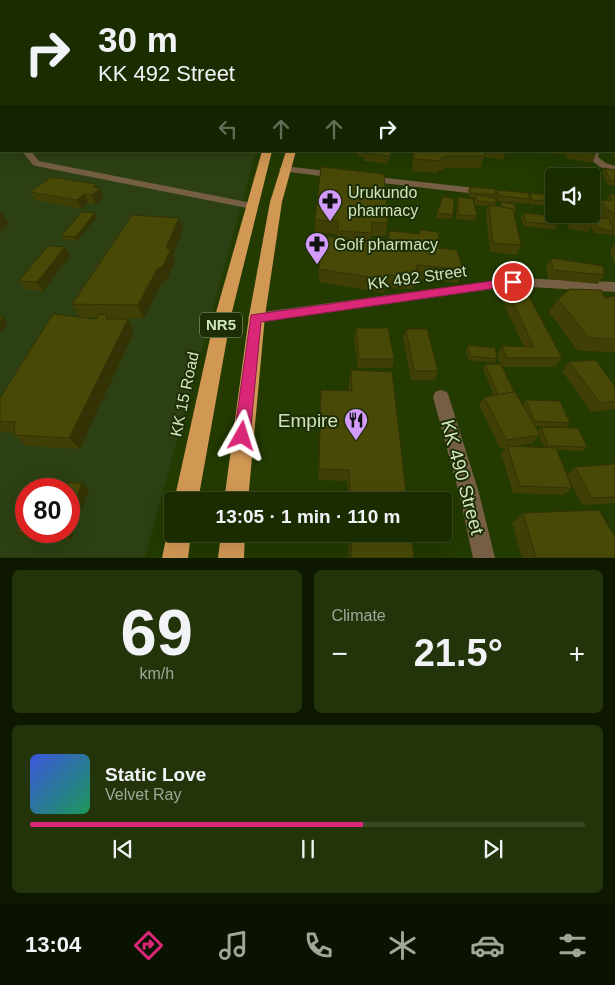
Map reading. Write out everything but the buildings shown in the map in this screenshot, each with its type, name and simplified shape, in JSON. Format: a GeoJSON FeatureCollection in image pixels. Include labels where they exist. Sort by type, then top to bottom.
{"type":"FeatureCollection","features":[{"type":"Feature","properties":{"kind":"highway","name":"KK 15 Road"},"geometry":{"type":"LineString","coordinates":[[188,492],[223,316],[267,152]]}},
{"type":"Feature","properties":{"kind":"highway","name":"NR5"},"geometry":{"type":"LineString","coordinates":[[237,492],[255,318],[284,169],[291,152]]}},
{"type":"Feature","properties":{"kind":"highway"},"geometry":{"type":"LineString","coordinates":[[175,558],[178,542]]}},
{"type":"Feature","properties":{"kind":"highway"},"geometry":{"type":"LineString","coordinates":[[231,558],[232,542]]}},
{"type":"Feature","properties":{"kind":"street"},"geometry":{"type":"LineString","coordinates":[[27,152],[36,163],[252,206]]}},
{"type":"Feature","properties":{"kind":"street"},"geometry":{"type":"LineString","coordinates":[[595,152],[594,158],[603,165],[615,168]]}},
{"type":"Feature","properties":{"kind":"street"},"geometry":{"type":"LineString","coordinates":[[284,169],[342,176]]}},
{"type":"Feature","properties":{"kind":"street"},"geometry":{"type":"LineString","coordinates":[[362,178],[498,193]]}},
{"type":"Feature","properties":{"kind":"street","name":"KK 492 Street"},"geometry":{"type":"LineString","coordinates":[[255,318],[513,282],[615,287]]}},
{"type":"Feature","properties":{"kind":"street","name":"KK 490 Street"},"geometry":{"type":"LineString","coordinates":[[441,397],[470,493],[484,558]]}},
{"type":"Feature","properties":{"kind":"shaded area"},"geometry":{"type":"Polygon","coordinates":[[[0,152],[256,152],[145,557],[0,557],[0,152]]]}},
{"type":"Feature","properties":{"kind":"place","name":"Urukundo pharmacy"},"geometry":{"type":"Point","coordinates":[330,222]}},
{"type":"Feature","properties":{"kind":"place","name":"Golf pharmacy"},"geometry":{"type":"Point","coordinates":[317,265]}},
{"type":"Feature","properties":{"kind":"place","name":"Empire"},"geometry":{"type":"Point","coordinates":[356,441]}},
{"type":"Feature","properties":{"kind":"route"},"geometry":{"type":"LineString","coordinates":[[242,436],[255,318],[513,282]]}}]}
